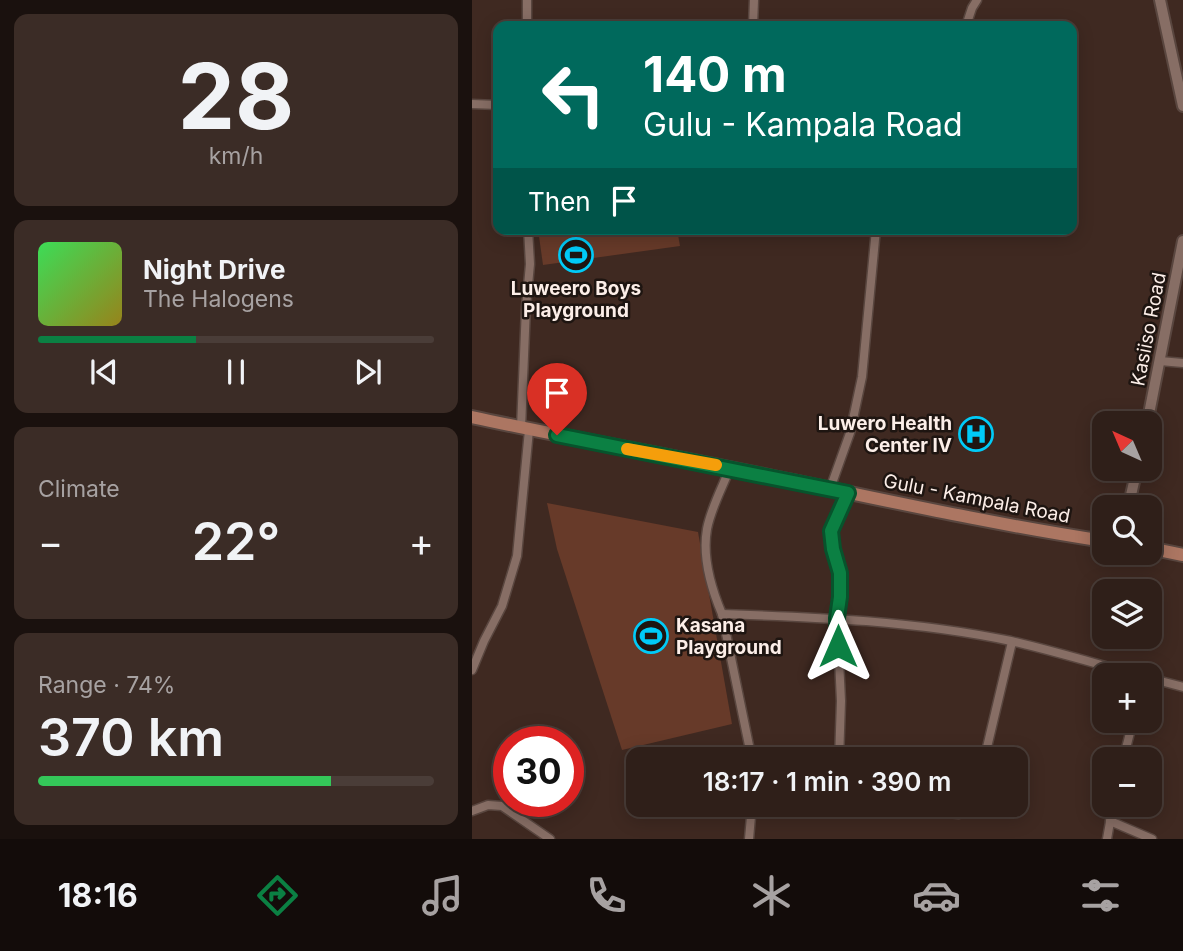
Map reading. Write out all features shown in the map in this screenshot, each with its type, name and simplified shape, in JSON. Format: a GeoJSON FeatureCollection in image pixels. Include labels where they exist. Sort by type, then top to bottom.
{"type":"FeatureCollection","features":[{"type":"Feature","properties":{"kind":"main road"},"geometry":{"type":"LineString","coordinates":[[1160,0],[1182,106]]}},
{"type":"Feature","properties":{"kind":"main road","name":"Kasiiso Road"},"geometry":{"type":"LineString","coordinates":[[1150,411],[1182,241]]}},
{"type":"Feature","properties":{"kind":"main road","name":"Gulu - Kampala Road"},"geometry":{"type":"LineString","coordinates":[[472,417],[1092,539]]}},
{"type":"Feature","properties":{"kind":"main road"},"geometry":{"type":"LineString","coordinates":[[1162,551],[1182,555]]}},
{"type":"Feature","properties":{"kind":"street"},"geometry":{"type":"LineString","coordinates":[[527,0],[527,21]]}},
{"type":"Feature","properties":{"kind":"street"},"geometry":{"type":"LineString","coordinates":[[753,21],[754,0]]}},
{"type":"Feature","properties":{"kind":"street"},"geometry":{"type":"LineString","coordinates":[[968,21],[977,0]]}},
{"type":"Feature","properties":{"kind":"street"},"geometry":{"type":"LineString","coordinates":[[472,104],[493,105]]}},
{"type":"Feature","properties":{"kind":"street"},"geometry":{"type":"LineString","coordinates":[[472,670],[502,606],[517,555],[525,429],[526,307],[530,264],[528,235]]}},
{"type":"Feature","properties":{"kind":"street"},"geometry":{"type":"LineString","coordinates":[[830,489],[850,433],[862,377],[875,235]]}},
{"type":"Feature","properties":{"kind":"street"},"geometry":{"type":"LineString","coordinates":[[1160,361],[1182,363]]}},
{"type":"Feature","properties":{"kind":"street"},"geometry":{"type":"LineString","coordinates":[[730,468],[710,515],[706,554],[715,598],[722,614],[749,747]]}},
{"type":"Feature","properties":{"kind":"street"},"geometry":{"type":"LineString","coordinates":[[839,747],[841,701],[837,618],[840,573],[831,531],[848,493]]}},
{"type":"Feature","properties":{"kind":"street"},"geometry":{"type":"LineString","coordinates":[[722,614],[837,618],[961,633],[1012,642],[1092,663]]}},
{"type":"Feature","properties":{"kind":"street"},"geometry":{"type":"LineString","coordinates":[[987,747],[1012,642]]}},
{"type":"Feature","properties":{"kind":"street"},"geometry":{"type":"LineString","coordinates":[[1162,682],[1182,687]]}},
{"type":"Feature","properties":{"kind":"street"},"geometry":{"type":"LineString","coordinates":[[472,811],[488,805],[502,806],[550,839]]}},
{"type":"Feature","properties":{"kind":"street"},"geometry":{"type":"LineString","coordinates":[[749,839],[751,817]]}},
{"type":"Feature","properties":{"kind":"street"},"geometry":{"type":"LineString","coordinates":[[1107,839],[1111,817]]}},
{"type":"Feature","properties":{"kind":"street"},"geometry":{"type":"LineString","coordinates":[[1110,821],[1152,839]]}},
{"type":"Feature","properties":{"kind":"shaded area","name":"Luweero Boys Playground"},"geometry":{"type":"Polygon","coordinates":[[[539,235],[678,235],[680,246],[543,265],[539,235]]]}},
{"type":"Feature","properties":{"kind":"shaded area","name":"Kasana Playground"},"geometry":{"type":"Polygon","coordinates":[[[547,503],[698,532],[732,724],[622,750],[557,549],[547,503]]]}},
{"type":"Feature","properties":{"kind":"slow traffic"},"geometry":{"type":"LineString","coordinates":[[627,449],[716,465]]}},
{"type":"Feature","properties":{"kind":"place","name":"Luweero Boys Playground"},"geometry":{"type":"Point","coordinates":[576,255]}},
{"type":"Feature","properties":{"kind":"place","name":"Luwero Health Center IV"},"geometry":{"type":"Point","coordinates":[976,434]}},
{"type":"Feature","properties":{"kind":"place","name":"Kasana Playground"},"geometry":{"type":"Point","coordinates":[651,636]}},
{"type":"Feature","properties":{"kind":"route"},"geometry":{"type":"LineString","coordinates":[[557,435],[848,493],[831,531],[840,573],[838,646]]}}]}
